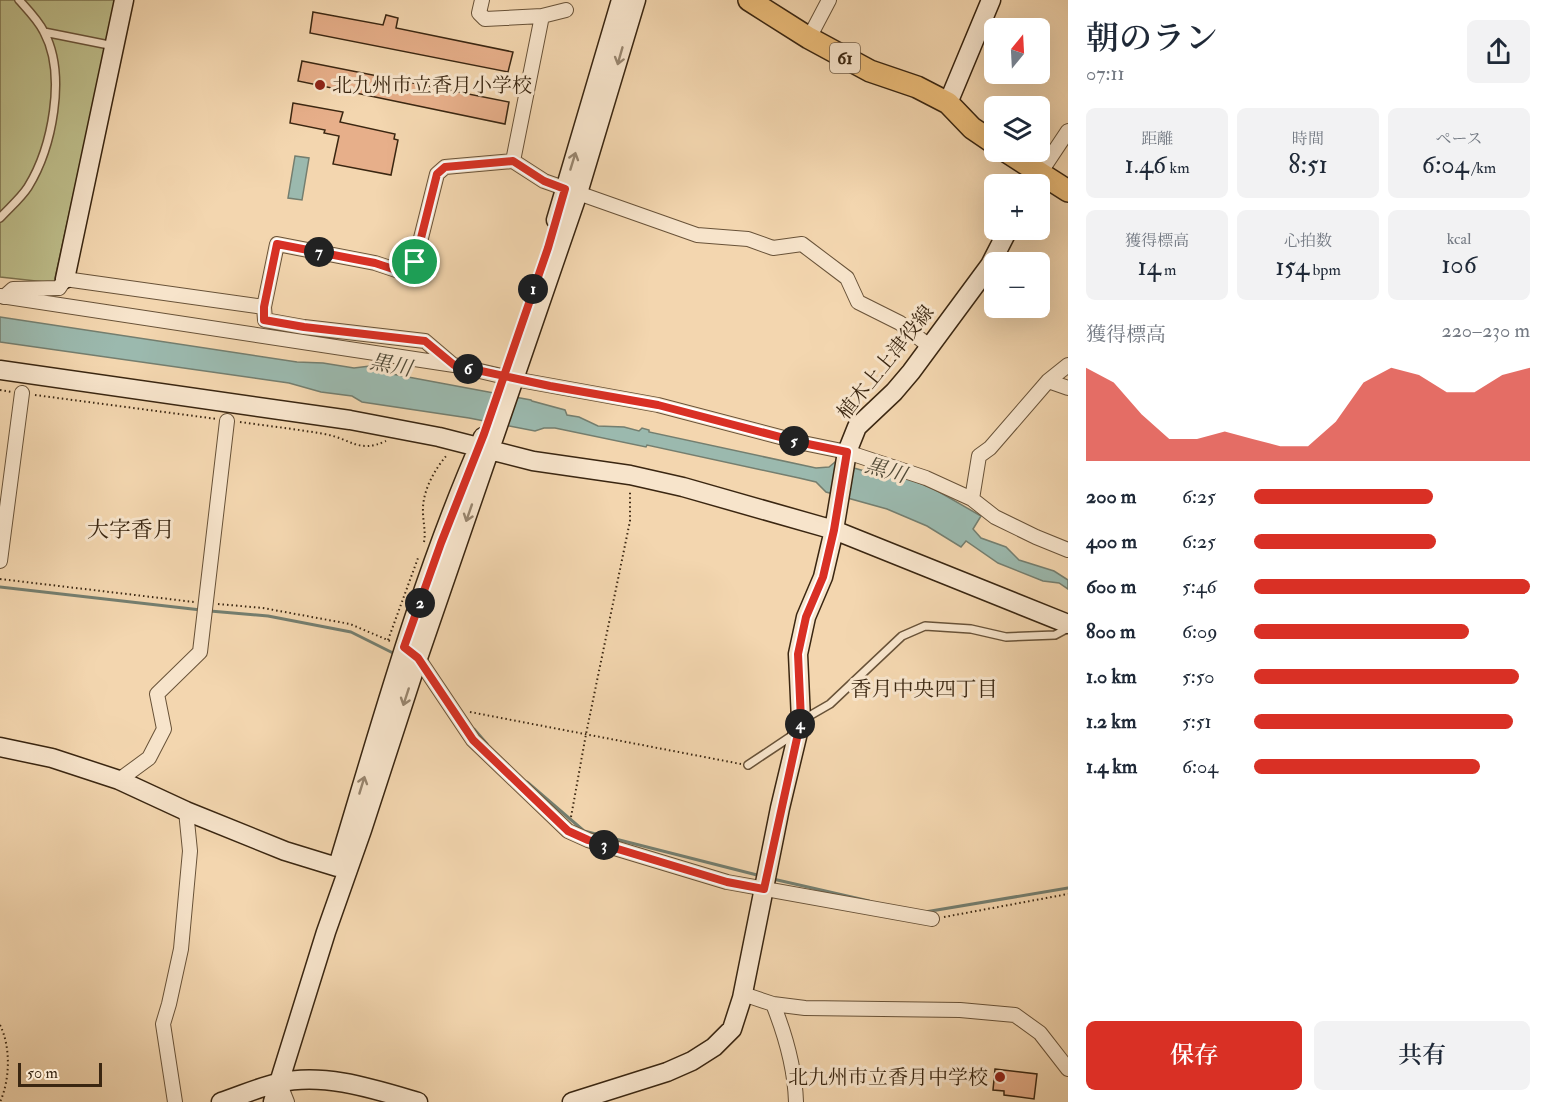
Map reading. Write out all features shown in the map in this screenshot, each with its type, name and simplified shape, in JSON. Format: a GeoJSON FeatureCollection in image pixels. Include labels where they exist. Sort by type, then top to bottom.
{"type":"FeatureCollection","features":[{"type":"Feature","properties":{"kind":"main road","name":"61"},"geometry":{"type":"LineString","coordinates":[[749,0],[809,38],[870,71],[917,87],[948,103],[972,128],[984,136]]}},
{"type":"Feature","properties":{"kind":"main road"},"geometry":{"type":"LineString","coordinates":[[1018,162],[1032,174]]}},
{"type":"Feature","properties":{"kind":"main road"},"geometry":{"type":"LineString","coordinates":[[1050,184],[1068,191]]}},
{"type":"Feature","properties":{"kind":"street"},"geometry":{"type":"LineString","coordinates":[[2,296],[13,289],[59,288],[64,279],[124,0]]}},
{"type":"Feature","properties":{"kind":"street"},"geometry":{"type":"LineString","coordinates":[[482,0],[479,13],[485,19],[542,16],[566,10]]}},
{"type":"Feature","properties":{"kind":"street"},"geometry":{"type":"LineString","coordinates":[[571,191],[621,0]]}},
{"type":"Feature","properties":{"kind":"street"},"geometry":{"type":"LineString","coordinates":[[274,1090],[337,867],[403,648],[487,443],[636,0]]}},
{"type":"Feature","properties":{"kind":"street"},"geometry":{"type":"LineString","coordinates":[[809,38],[829,0]]}},
{"type":"Feature","properties":{"kind":"street"},"geometry":{"type":"LineString","coordinates":[[948,103],[991,0]]}},
{"type":"Feature","properties":{"kind":"street"},"geometry":{"type":"LineString","coordinates":[[513,161],[542,16]]}},
{"type":"Feature","properties":{"kind":"street"},"geometry":{"type":"LineString","coordinates":[[1039,174],[1068,131]]}},
{"type":"Feature","properties":{"kind":"street"},"geometry":{"type":"LineString","coordinates":[[454,365],[425,341],[264,320],[264,307],[277,244],[375,263],[402,272],[415,262],[437,174],[445,167],[513,161],[544,181],[697,235],[748,239],[773,249],[802,244],[847,278],[858,302],[900,323],[929,346]]}},
{"type":"Feature","properties":{"kind":"street","name":"植木上上津役線"},"geometry":{"type":"LineString","coordinates":[[572,1102],[667,1072],[700,1057],[732,1029],[743,994],[800,726],[798,654],[806,617],[823,577],[847,456],[857,427],[894,392],[911,372],[990,265],[1003,240]]}},
{"type":"Feature","properties":{"kind":"street"},"geometry":{"type":"LineString","coordinates":[[64,279],[264,307]]}},
{"type":"Feature","properties":{"kind":"street"},"geometry":{"type":"LineString","coordinates":[[2,296],[454,365],[509,378],[658,405],[926,478],[972,499],[994,516],[1068,550]]}},
{"type":"Feature","properties":{"kind":"street"},"geometry":{"type":"LineString","coordinates":[[972,499],[979,456],[990,447],[1048,381],[1068,365]]}},
{"type":"Feature","properties":{"kind":"street"},"geometry":{"type":"LineString","coordinates":[[0,370],[350,420],[457,442],[487,443],[532,461],[630,475],[835,522],[1068,624]]}},
{"type":"Feature","properties":{"kind":"street"},"geometry":{"type":"LineString","coordinates":[[1048,381],[1068,388]]}},
{"type":"Feature","properties":{"kind":"street"},"geometry":{"type":"LineString","coordinates":[[0,561],[22,393]]}},
{"type":"Feature","properties":{"kind":"street"},"geometry":{"type":"LineString","coordinates":[[119,780],[149,758],[164,729],[157,694],[200,652],[227,421]]}},
{"type":"Feature","properties":{"kind":"street"},"geometry":{"type":"LineString","coordinates":[[403,648],[452,709],[473,740],[568,831],[588,840],[727,882],[932,920]]}},
{"type":"Feature","properties":{"kind":"street"},"geometry":{"type":"LineString","coordinates":[[265,1102],[274,1090],[362,830],[403,648]]}},
{"type":"Feature","properties":{"kind":"street"},"geometry":{"type":"LineString","coordinates":[[0,747],[52,758],[119,780],[186,811],[285,851],[337,867]]}},
{"type":"Feature","properties":{"kind":"street"},"geometry":{"type":"LineString","coordinates":[[174,1102],[163,1024],[170,1004],[181,950],[190,851],[186,811]]}},
{"type":"Feature","properties":{"kind":"street"},"geometry":{"type":"LineString","coordinates":[[743,994],[773,1004],[805,1008],[960,1010],[1016,1015],[1040,1033],[1068,1069]]}},
{"type":"Feature","properties":{"kind":"street"},"geometry":{"type":"LineString","coordinates":[[773,1004],[784,1031],[796,1091],[796,1102]]}},
{"type":"Feature","properties":{"kind":"street"},"geometry":{"type":"LineString","coordinates":[[221,1102],[312,1079],[387,1093],[417,1102]]}},
{"type":"Feature","properties":{"kind":"street"},"geometry":{"type":"LineString","coordinates":[[274,1090],[287,1102]]}},
{"type":"Feature","properties":{"kind":"lane"},"geometry":{"type":"LineString","coordinates":[[0,218],[27,188],[40,162],[55,100],[56,78],[53,56],[44,32],[19,0]]}},
{"type":"Feature","properties":{"kind":"lane"},"geometry":{"type":"LineString","coordinates":[[44,32],[114,46]]}},
{"type":"Feature","properties":{"kind":"lane"},"geometry":{"type":"LineString","coordinates":[[748,765],[830,704],[902,636],[925,626],[971,629],[1006,637],[1054,635],[1068,628]]}},
{"type":"Feature","properties":{"kind":"path"},"geometry":{"type":"LineString","coordinates":[[403,648],[425,540],[423,509],[429,484],[438,466],[457,442]]}},
{"type":"Feature","properties":{"kind":"path"},"geometry":{"type":"LineString","coordinates":[[568,831],[630,521],[630,475]]}},
{"type":"Feature","properties":{"kind":"path"},"geometry":{"type":"LineString","coordinates":[[452,709],[748,765]]}},
{"type":"Feature","properties":{"kind":"path"},"geometry":{"type":"LineString","coordinates":[[932,920],[1068,894]]}},
{"type":"Feature","properties":{"kind":"path"},"geometry":{"type":"LineString","coordinates":[[0,1025],[5,1040],[8,1077],[0,1102]]}},
{"type":"Feature","properties":{"kind":"green space"},"geometry":{"type":"Polygon","coordinates":[[[0,0],[116,0],[54,283],[0,277],[0,0]]]}},
{"type":"Feature","properties":{"kind":"water"},"geometry":{"type":"Polygon","coordinates":[[[295,156],[309,158],[302,200],[288,198],[295,156]]]}},
{"type":"Feature","properties":{"kind":"water"},"geometry":{"type":"Polygon","coordinates":[[[0,317],[297,362],[354,368],[370,366],[392,374],[531,400],[565,410],[567,415],[579,417],[598,426],[624,427],[639,431],[642,428],[649,432],[816,468],[829,467],[835,462],[874,473],[895,473],[934,489],[981,516],[973,529],[981,538],[1006,547],[1019,560],[1054,571],[1068,580],[1068,589],[1059,583],[1043,581],[998,563],[966,541],[961,547],[927,526],[887,509],[826,492],[816,482],[647,445],[646,447],[555,428],[535,431],[469,418],[362,402],[352,396],[321,392],[289,383],[0,342],[0,317]]]}},
{"type":"Feature","properties":{"kind":"building"},"geometry":{"type":"Polygon","coordinates":[[[313,12],[383,25],[386,15],[398,18],[396,28],[513,52],[508,72],[310,33],[313,12]]]}},
{"type":"Feature","properties":{"kind":"building"},"geometry":{"type":"Polygon","coordinates":[[[302,61],[509,102],[505,124],[298,81],[302,61]]]}},
{"type":"Feature","properties":{"kind":"building"},"geometry":{"type":"Polygon","coordinates":[[[293,103],[343,112],[340,122],[395,134],[394,139],[398,140],[391,175],[333,164],[339,136],[324,133],[325,130],[290,123],[293,103]]]}},
{"type":"Feature","properties":{"kind":"building"},"geometry":{"type":"Polygon","coordinates":[[[995,1069],[1037,1074],[1034,1099],[1004,1095],[1004,1091],[993,1090],[995,1069]]]}},
{"type":"Feature","properties":{"kind":"waterway"},"geometry":{"type":"LineString","coordinates":[[0,587],[201,610]]}},
{"type":"Feature","properties":{"kind":"waterway"},"geometry":{"type":"LineString","coordinates":[[210,611],[268,616],[351,632],[395,654]]}},
{"type":"Feature","properties":{"kind":"waterway"},"geometry":{"type":"LineString","coordinates":[[474,729],[487,744]]}},
{"type":"Feature","properties":{"kind":"waterway"},"geometry":{"type":"LineString","coordinates":[[527,782],[584,831],[761,876]]}},
{"type":"Feature","properties":{"kind":"waterway"},"geometry":{"type":"LineString","coordinates":[[773,879],[869,901]]}},
{"type":"Feature","properties":{"kind":"waterway"},"geometry":{"type":"LineString","coordinates":[[925,912],[1068,888]]}},
{"type":"Feature","properties":{"kind":"place","name":"北九州市立香月小学校"},"geometry":{"type":"Point","coordinates":[320,85]}},
{"type":"Feature","properties":{"kind":"place","name":"北九州市立香月中学校"},"geometry":{"type":"Point","coordinates":[1000,1077]}},
{"type":"Feature","properties":{"kind":"district","name":"大字香月"},"geometry":{"type":"Point","coordinates":[131,529]}},
{"type":"Feature","properties":{"kind":"district","name":"香月中央四丁目"},"geometry":{"type":"Point","coordinates":[924,689]}},
{"type":"Feature","properties":{"kind":"route"},"geometry":{"type":"LineString","coordinates":[[415,262],[402,272],[375,263],[277,244],[264,307],[264,320],[425,341],[454,365],[503,376],[514,379],[658,405],[803,443],[847,452],[834,530],[823,577],[806,617],[798,654],[801,720],[764,889],[727,882],[588,840],[568,831],[473,740],[418,658],[404,647],[441,543],[484,434],[503,376],[548,248],[565,189],[544,181],[513,161],[445,167],[437,174],[415,262]]}},
{"type":"Feature","properties":{"kind":"water label","name":"黒川"},"geometry":{"type":"Point","coordinates":[391,365]}},
{"type":"Feature","properties":{"kind":"water label","name":"黒川"},"geometry":{"type":"Point","coordinates":[886,470]}}]}
